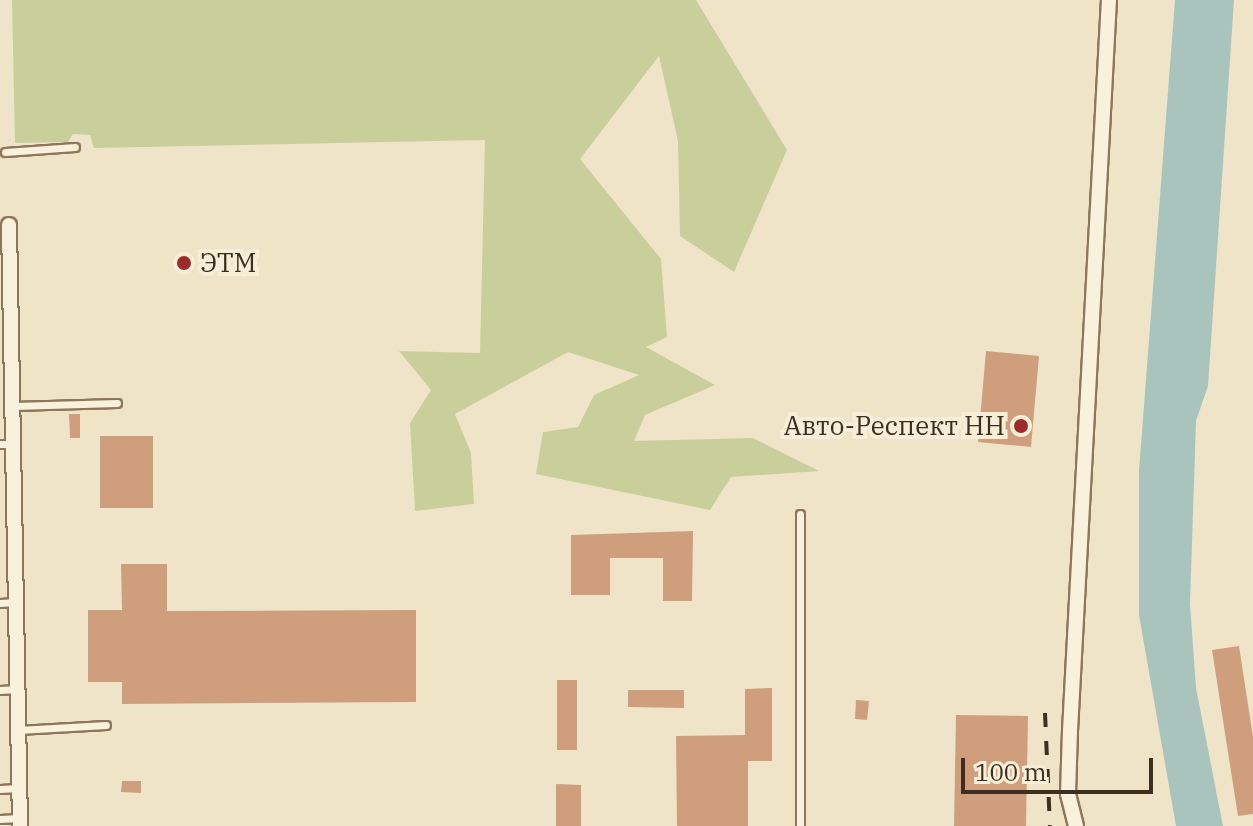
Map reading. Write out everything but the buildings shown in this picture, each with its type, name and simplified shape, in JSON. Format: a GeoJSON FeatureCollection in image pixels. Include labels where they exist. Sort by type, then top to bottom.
{"type":"FeatureCollection","features":[{"type":"Feature","properties":{"kind":"street"},"geometry":{"type":"LineString","coordinates":[[1076,826],[1068,794],[1070,731],[1109,0]]}},
{"type":"Feature","properties":{"kind":"street"},"geometry":{"type":"LineString","coordinates":[[5,222],[6,348],[13,406],[7,444],[16,602],[20,822]]}},
{"type":"Feature","properties":{"kind":"lane"},"geometry":{"type":"LineString","coordinates":[[5,152],[75,147]]}},
{"type":"Feature","properties":{"kind":"lane"},"geometry":{"type":"LineString","coordinates":[[13,406],[117,403]]}},
{"type":"Feature","properties":{"kind":"lane"},"geometry":{"type":"LineString","coordinates":[[800,514],[800,826]]}},
{"type":"Feature","properties":{"kind":"lane"},"geometry":{"type":"LineString","coordinates":[[0,603],[16,602]]}},
{"type":"Feature","properties":{"kind":"lane"},"geometry":{"type":"LineString","coordinates":[[0,690],[17,689]]}},
{"type":"Feature","properties":{"kind":"lane"},"geometry":{"type":"LineString","coordinates":[[18,730],[106,725]]}},
{"type":"Feature","properties":{"kind":"lane"},"geometry":{"type":"LineString","coordinates":[[0,789],[19,788]]}},
{"type":"Feature","properties":{"kind":"lane"},"geometry":{"type":"LineString","coordinates":[[0,819],[20,822]]}},
{"type":"Feature","properties":{"kind":"green space"},"geometry":{"type":"Polygon","coordinates":[[[12,0],[696,0],[787,150],[734,272],[680,236],[678,141],[659,56],[580,159],[661,259],[667,337],[646,347],[715,385],[645,415],[634,441],[753,438],[819,471],[731,477],[710,510],[536,474],[543,432],[578,427],[594,395],[639,375],[568,352],[455,414],[471,453],[474,504],[415,511],[410,423],[431,390],[399,351],[480,353],[485,140],[94,148],[90,135],[73,134],[68,142],[15,143],[12,0]]]}},
{"type":"Feature","properties":{"kind":"water"},"geometry":{"type":"Polygon","coordinates":[[[1175,0],[1234,0],[1208,386],[1196,421],[1190,604],[1196,688],[1223,826],[1176,826],[1139,615],[1139,471],[1175,0]]]}},
{"type":"Feature","properties":{"kind":"railway"},"geometry":{"type":"LineString","coordinates":[[1045,713],[1050,826]]}},
{"type":"Feature","properties":{"kind":"place","name":"ЭТМ"},"geometry":{"type":"Point","coordinates":[184,263]}},
{"type":"Feature","properties":{"kind":"place","name":"Авто-Респект НН"},"geometry":{"type":"Point","coordinates":[1021,426]}}]}
